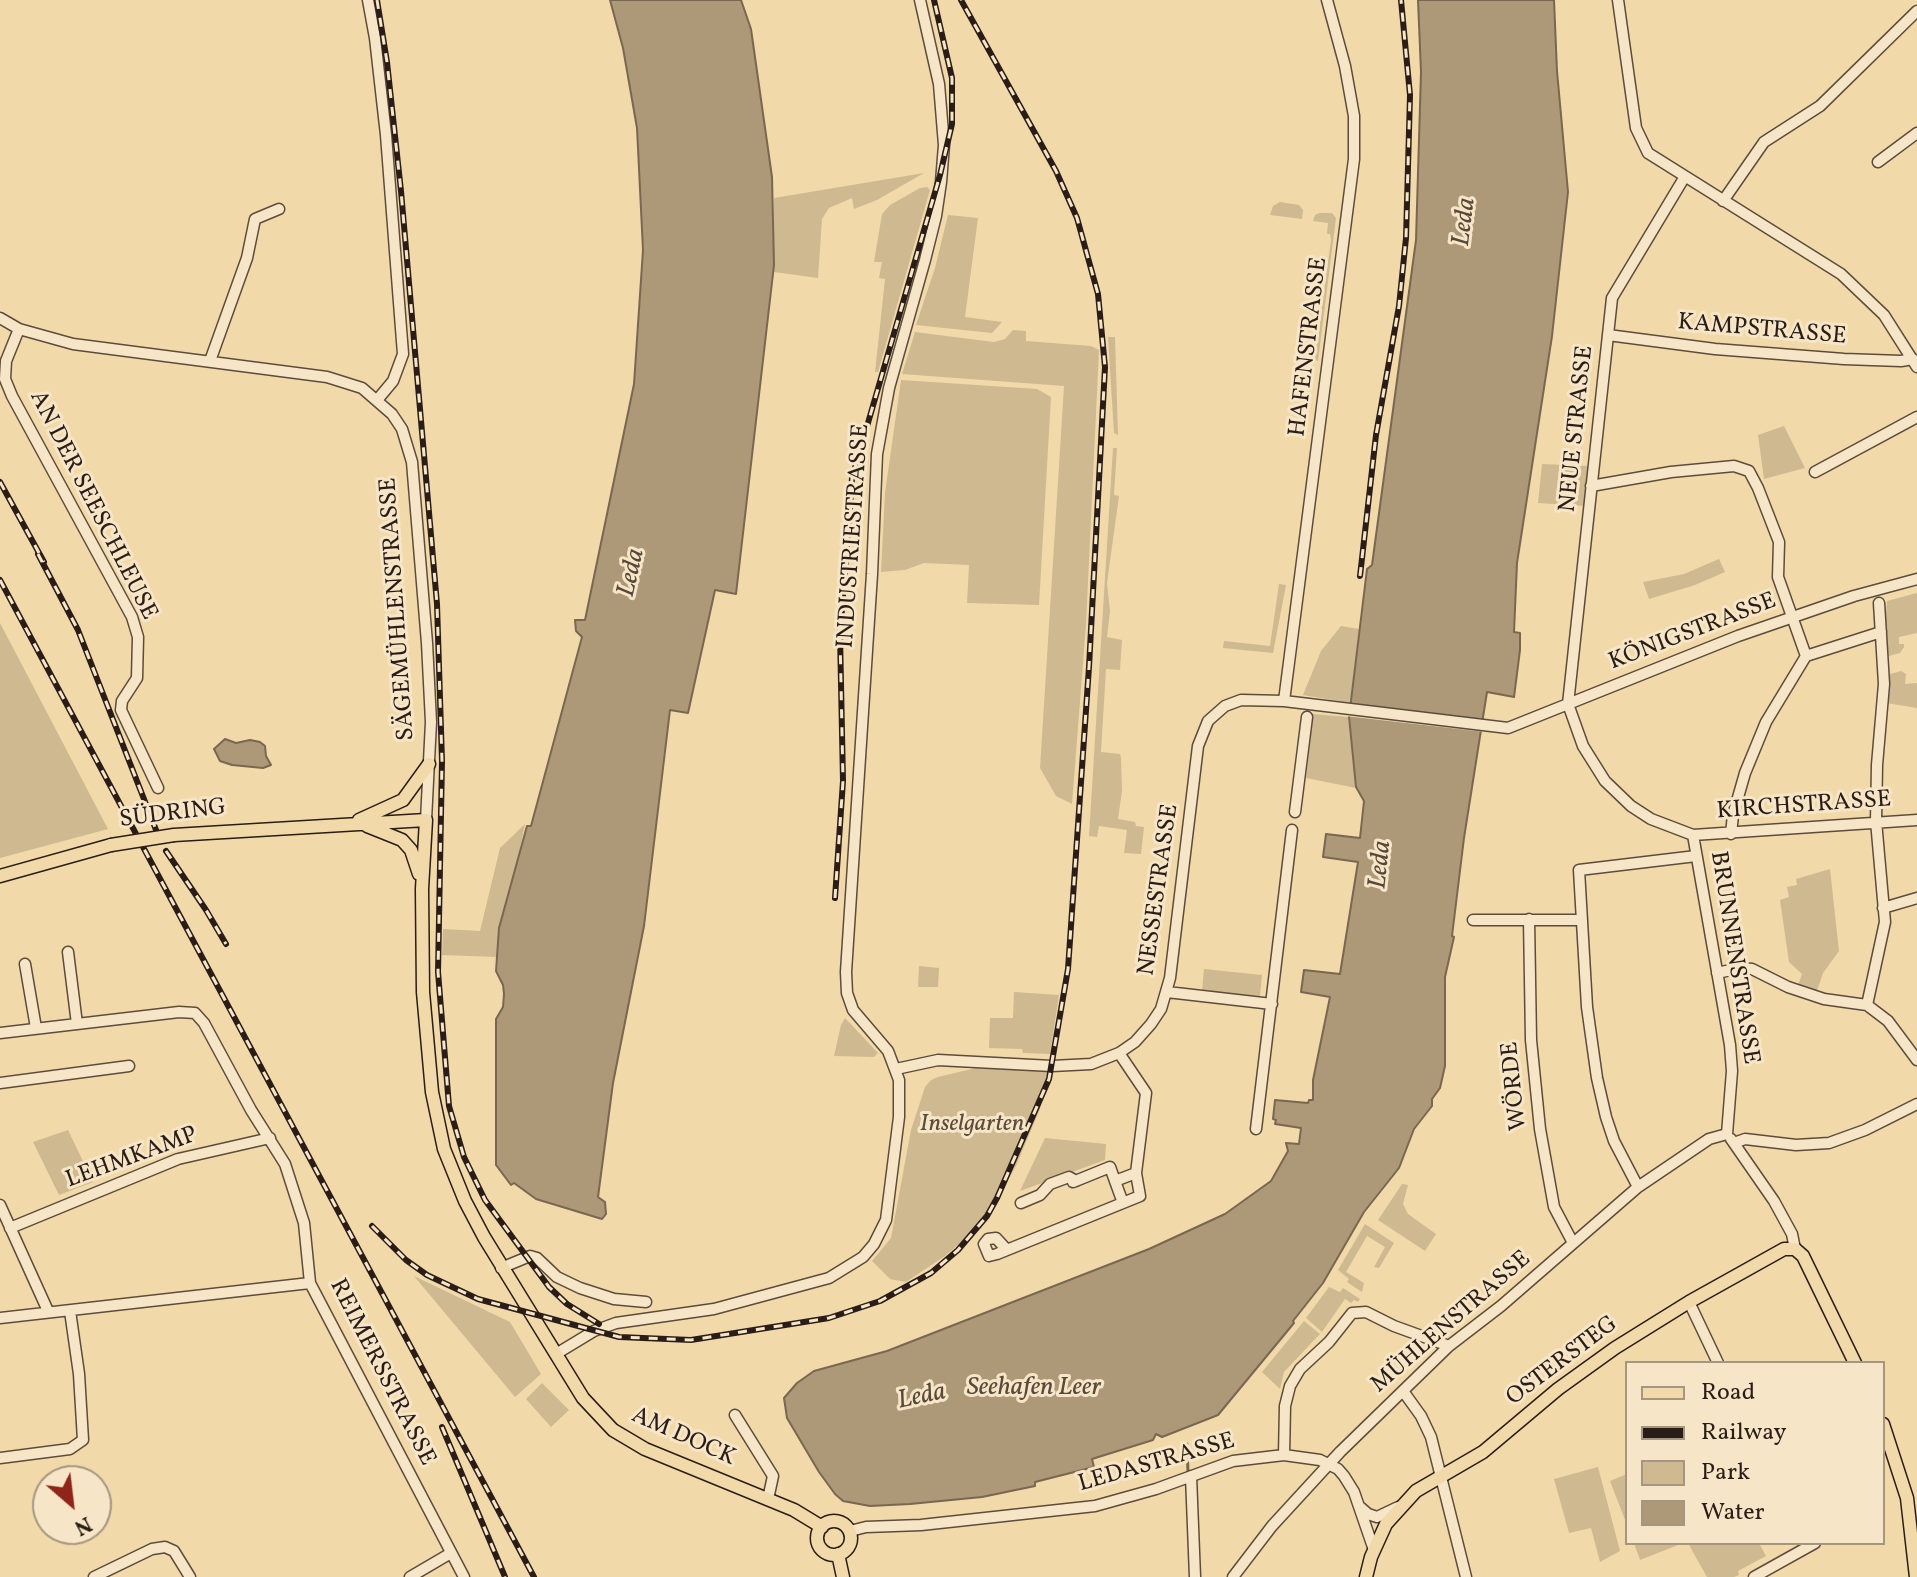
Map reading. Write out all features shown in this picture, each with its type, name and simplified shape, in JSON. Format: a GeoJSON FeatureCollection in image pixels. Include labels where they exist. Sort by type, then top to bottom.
{"type":"FeatureCollection","features":[{"type":"Feature","properties":{"kind":"main road"},"geometry":{"type":"LineString","coordinates":[[355,822],[403,800],[429,764]]}},
{"type":"Feature","properties":{"kind":"main road","name":"SÜDRING"},"geometry":{"type":"LineString","coordinates":[[0,876],[111,845],[174,835],[426,820]]}},
{"type":"Feature","properties":{"kind":"main road","name":"SÄGEMÜHLENSTRASSE"},"geometry":{"type":"LineString","coordinates":[[426,820],[422,889],[423,992],[436,1121],[460,1191],[501,1268],[556,1354]]}},
{"type":"Feature","properties":{"kind":"main road","name":"SÜDRING"},"geometry":{"type":"LineString","coordinates":[[355,822],[402,840],[415,860],[422,889]]}},
{"type":"Feature","properties":{"kind":"main road"},"geometry":{"type":"LineString","coordinates":[[1795,1249],[1805,1259],[1854,1361]]}},
{"type":"Feature","properties":{"kind":"main road","name":"OSTERSTEG"},"geometry":{"type":"LineString","coordinates":[[1366,1577],[1377,1544],[1400,1506],[1416,1491],[1483,1452],[1574,1376],[1689,1302],[1781,1251],[1795,1249]]}},
{"type":"Feature","properties":{"kind":"main road","name":"AM DOCK"},"geometry":{"type":"LineString","coordinates":[[556,1354],[594,1411],[622,1436],[645,1449],[803,1514],[822,1527],[837,1521],[845,1524],[850,1531]]}},
{"type":"Feature","properties":{"kind":"main road"},"geometry":{"type":"LineString","coordinates":[[1885,1429],[1900,1470],[1914,1524],[1916,1577]]}},
{"type":"Feature","properties":{"kind":"main road"},"geometry":{"type":"LineString","coordinates":[[822,1527],[818,1535],[821,1548],[828,1553],[838,1554],[849,1546],[850,1531]]}},
{"type":"Feature","properties":{"kind":"main road"},"geometry":{"type":"LineString","coordinates":[[838,1554],[843,1577]]}},
{"type":"Feature","properties":{"kind":"street"},"geometry":{"type":"LineString","coordinates":[[0,318],[19,329],[73,344],[327,377],[362,388],[378,399],[393,381],[403,354],[386,135],[368,0]]}},
{"type":"Feature","properties":{"kind":"street","name":"HAFENSTRASSE"},"geometry":{"type":"LineString","coordinates":[[1284,701],[1354,159],[1354,116],[1345,66],[1327,0]]}},
{"type":"Feature","properties":{"kind":"street"},"geometry":{"type":"LineString","coordinates":[[1618,0],[1638,136],[1654,159],[1841,274],[1884,315],[1915,363]]}},
{"type":"Feature","properties":{"kind":"street","name":"INDUSTRIESTRASSE"},"geometry":{"type":"LineString","coordinates":[[896,1069],[888,1051],[853,1010],[847,993],[846,972],[877,454],[889,388],[925,260],[941,182],[944,145],[939,84],[925,1]]}},
{"type":"Feature","properties":{"kind":"street"},"geometry":{"type":"LineString","coordinates":[[1723,201],[1764,142],[1820,106],[1917,11]]}},
{"type":"Feature","properties":{"kind":"street"},"geometry":{"type":"LineString","coordinates":[[1878,162],[1917,133]]}},
{"type":"Feature","properties":{"kind":"street","name":"NEUE STRASSE"},"geometry":{"type":"LineString","coordinates":[[1568,704],[1614,292],[1684,178]]}},
{"type":"Feature","properties":{"kind":"street"},"geometry":{"type":"LineString","coordinates":[[210,361],[247,258],[255,219],[279,209]]}},
{"type":"Feature","properties":{"kind":"street","name":"AN DER SEESCHLEUSE"},"geometry":{"type":"LineString","coordinates":[[19,329],[6,361],[5,379],[132,617],[138,637],[137,678],[122,701],[121,710],[158,788]]}},
{"type":"Feature","properties":{"kind":"street","name":"KAMPSTRASSE"},"geometry":{"type":"LineString","coordinates":[[1608,335],[1715,349],[1915,363]]}},
{"type":"Feature","properties":{"kind":"street","name":"SÄGEMÜHLENSTRASSE"},"geometry":{"type":"LineString","coordinates":[[378,399],[402,429],[412,462],[430,694],[426,820]]}},
{"type":"Feature","properties":{"kind":"street"},"geometry":{"type":"LineString","coordinates":[[1815,472],[1917,417]]}},
{"type":"Feature","properties":{"kind":"street"},"geometry":{"type":"LineString","coordinates":[[1591,486],[1724,466],[1746,468],[1752,475],[1779,542],[1778,577],[1806,656]]}},
{"type":"Feature","properties":{"kind":"street","name":"KÖNIGSTRASSE"},"geometry":{"type":"LineString","coordinates":[[1336,708],[1508,728],[1691,653],[1794,616],[1917,579]]}},
{"type":"Feature","properties":{"kind":"street"},"geometry":{"type":"LineString","coordinates":[[1867,1005],[1883,931],[1876,821],[1884,684],[1879,603]]}},
{"type":"Feature","properties":{"kind":"street"},"geometry":{"type":"LineString","coordinates":[[1731,834],[1745,773],[1776,702],[1806,656],[1881,632]]}},
{"type":"Feature","properties":{"kind":"street","name":"NESSESTRASSE"},"geometry":{"type":"LineString","coordinates":[[896,1069],[938,1060],[1077,1066],[1119,1053],[1135,1042],[1151,1024],[1167,992],[1202,732],[1218,711],[1237,701],[1284,701],[1336,708]]}},
{"type":"Feature","properties":{"kind":"street"},"geometry":{"type":"LineString","coordinates":[[1568,704],[1585,750],[1611,787],[1651,819],[1693,835]]}},
{"type":"Feature","properties":{"kind":"street"},"geometry":{"type":"LineString","coordinates":[[1295,812],[1307,717]]}},
{"type":"Feature","properties":{"kind":"street","name":"KIRCHSTRASSE"},"geometry":{"type":"LineString","coordinates":[[1693,835],[1917,820]]}},
{"type":"Feature","properties":{"kind":"street"},"geometry":{"type":"LineString","coordinates":[[1256,1129],[1292,830]]}},
{"type":"Feature","properties":{"kind":"street","name":"BRUNNENSTRASSE"},"geometry":{"type":"LineString","coordinates":[[1693,835],[1732,1071],[1731,1138]]}},
{"type":"Feature","properties":{"kind":"street"},"geometry":{"type":"LineString","coordinates":[[1638,1187],[1614,1141],[1597,1078],[1587,1007],[1579,870],[1696,856]]}},
{"type":"Feature","properties":{"kind":"street"},"geometry":{"type":"LineString","coordinates":[[1883,908],[1917,898]]}},
{"type":"Feature","properties":{"kind":"street","name":"WÖRDE"},"geometry":{"type":"LineString","coordinates":[[1529,919],[1531,1040],[1540,1129],[1554,1207],[1573,1243]]}},
{"type":"Feature","properties":{"kind":"street"},"geometry":{"type":"LineString","coordinates":[[1473,920],[1582,920]]}},
{"type":"Feature","properties":{"kind":"street"},"geometry":{"type":"LineString","coordinates":[[0,1033],[77,1024],[68,952]]}},
{"type":"Feature","properties":{"kind":"street"},"geometry":{"type":"LineString","coordinates":[[25,964],[36,1028]]}},
{"type":"Feature","properties":{"kind":"street"},"geometry":{"type":"LineString","coordinates":[[1717,973],[1752,969],[1788,987],[1824,999],[1867,1005],[1888,1021],[1917,1060]]}},
{"type":"Feature","properties":{"kind":"street"},"geometry":{"type":"LineString","coordinates":[[1167,992],[1272,1004]]}},
{"type":"Feature","properties":{"kind":"street","name":"REIMERSSTRASSE"},"geometry":{"type":"LineString","coordinates":[[77,1024],[179,1012],[195,1013],[204,1023],[251,1110],[280,1153],[304,1223],[310,1283],[464,1577]]}},
{"type":"Feature","properties":{"kind":"street"},"geometry":{"type":"LineString","coordinates":[[1007,1250],[1140,1196],[1136,1173],[1146,1093],[1119,1053]]}},
{"type":"Feature","properties":{"kind":"street"},"geometry":{"type":"LineString","coordinates":[[0,1083],[129,1066]]}},
{"type":"Feature","properties":{"kind":"street"},"geometry":{"type":"LineString","coordinates":[[556,1354],[594,1331],[616,1323],[687,1314],[814,1284],[844,1271],[869,1251],[886,1220],[901,1092],[896,1069]]}},
{"type":"Feature","properties":{"kind":"street"},"geometry":{"type":"LineString","coordinates":[[1731,1138],[1796,1145],[1829,1143],[1865,1130],[1917,1104]]}},
{"type":"Feature","properties":{"kind":"street","name":"LEHMKAMP"},"geometry":{"type":"LineString","coordinates":[[10,1228],[178,1159],[270,1138]]}},
{"type":"Feature","properties":{"kind":"street"},"geometry":{"type":"LineString","coordinates":[[1731,1138],[1778,1208],[1792,1234],[1795,1249]]}},
{"type":"Feature","properties":{"kind":"street","name":"MÜHLENSTRASSE"},"geometry":{"type":"LineString","coordinates":[[1233,1577],[1272,1526],[1329,1464],[1449,1346],[1501,1306],[1638,1187],[1709,1139],[1731,1138]]}},
{"type":"Feature","properties":{"kind":"street"},"geometry":{"type":"LineString","coordinates":[[1021,1203],[1040,1195],[1050,1184],[1069,1177],[1072,1182],[1110,1167],[1123,1203]]}},
{"type":"Feature","properties":{"kind":"street"},"geometry":{"type":"LineString","coordinates":[[1115,1181],[1136,1173]]}},
{"type":"Feature","properties":{"kind":"street"},"geometry":{"type":"LineString","coordinates":[[0,1205],[48,1311]]}},
{"type":"Feature","properties":{"kind":"street"},"geometry":{"type":"LineString","coordinates":[[501,1268],[530,1256],[537,1258],[557,1277],[580,1288],[614,1299],[646,1302]]}},
{"type":"Feature","properties":{"kind":"street"},"geometry":{"type":"LineString","coordinates":[[0,1318],[310,1283]]}},
{"type":"Feature","properties":{"kind":"street"},"geometry":{"type":"LineString","coordinates":[[1689,1302],[1717,1361]]}},
{"type":"Feature","properties":{"kind":"street"},"geometry":{"type":"LineString","coordinates":[[0,1458],[70,1449],[83,1440],[79,1374],[70,1311]]}},
{"type":"Feature","properties":{"kind":"street"},"geometry":{"type":"LineString","coordinates":[[1284,1455],[1285,1406],[1290,1386],[1300,1369],[1329,1342],[1348,1315],[1355,1311],[1366,1312],[1449,1346]]}},
{"type":"Feature","properties":{"kind":"street"},"geometry":{"type":"LineString","coordinates":[[1403,1391],[1426,1426],[1443,1477],[1466,1577]]}},
{"type":"Feature","properties":{"kind":"street"},"geometry":{"type":"LineString","coordinates":[[735,1415],[773,1476],[768,1499]]}},
{"type":"Feature","properties":{"kind":"street","name":"LEDASTRASSE"},"geometry":{"type":"LineString","coordinates":[[850,1531],[866,1527],[1071,1510],[1140,1494],[1233,1461],[1284,1455],[1329,1464]]}},
{"type":"Feature","properties":{"kind":"street"},"geometry":{"type":"LineString","coordinates":[[1329,1464],[1344,1476],[1377,1544]]}},
{"type":"Feature","properties":{"kind":"street"},"geometry":{"type":"LineString","coordinates":[[1188,1477],[1188,1577]]}},
{"type":"Feature","properties":{"kind":"street"},"geometry":{"type":"LineString","coordinates":[[1188,1477],[1195,1577]]}},
{"type":"Feature","properties":{"kind":"street"},"geometry":{"type":"LineString","coordinates":[[1357,1504],[1377,1517],[1400,1506]]}},
{"type":"Feature","properties":{"kind":"street"},"geometry":{"type":"LineString","coordinates":[[1754,1577],[1811,1545]]}},
{"type":"Feature","properties":{"kind":"street"},"geometry":{"type":"LineString","coordinates":[[94,1577],[152,1549],[165,1547],[174,1551],[190,1577]]}},
{"type":"Feature","properties":{"kind":"street"},"geometry":{"type":"LineString","coordinates":[[410,1577],[451,1553]]}},
{"type":"Feature","properties":{"kind":"green space"},"geometry":{"type":"Polygon","coordinates":[[[924,173],[877,200],[854,209],[852,198],[829,208],[822,219],[818,278],[774,272],[774,198],[924,173]]]}},
{"type":"Feature","properties":{"kind":"green space"},"geometry":{"type":"Polygon","coordinates":[[[927,187],[930,190],[878,372],[875,372],[885,279],[879,278],[882,262],[874,262],[882,214],[890,205],[927,187]]]}},
{"type":"Feature","properties":{"kind":"green space"},"geometry":{"type":"Polygon","coordinates":[[[1280,202],[1299,205],[1303,210],[1302,219],[1270,215],[1273,206],[1280,202]]]}},
{"type":"Feature","properties":{"kind":"green space"},"geometry":{"type":"Polygon","coordinates":[[[1319,213],[1332,213],[1336,218],[1318,361],[1315,360],[1331,240],[1330,234],[1327,234],[1328,223],[1313,221],[1319,213]]]}},
{"type":"Feature","properties":{"kind":"green space"},"geometry":{"type":"Polygon","coordinates":[[[948,215],[978,218],[965,317],[1002,322],[992,333],[916,325],[948,215]]]}},
{"type":"Feature","properties":{"kind":"green space"},"geometry":{"type":"Polygon","coordinates":[[[1013,330],[1026,331],[1026,341],[1091,346],[1099,350],[1086,624],[1072,804],[1056,796],[1040,768],[1064,386],[902,374],[915,332],[994,342],[1005,339],[1013,330]]]}},
{"type":"Feature","properties":{"kind":"green space"},"geometry":{"type":"Polygon","coordinates":[[[1108,337],[1115,337],[1118,435],[1114,433],[1108,337]]]}},
{"type":"Feature","properties":{"kind":"green space"},"geometry":{"type":"Polygon","coordinates":[[[901,380],[1037,389],[1051,397],[1039,605],[967,603],[969,565],[924,563],[905,570],[881,572],[885,493],[901,380]]]}},
{"type":"Feature","properties":{"kind":"green space"},"geometry":{"type":"Polygon","coordinates":[[[1784,426],[1805,468],[1764,479],[1758,435],[1784,426]]]}},
{"type":"Feature","properties":{"kind":"green space"},"geometry":{"type":"Polygon","coordinates":[[[1113,448],[1117,448],[1114,495],[1119,496],[1107,583],[1110,611],[1107,637],[1122,640],[1120,670],[1106,669],[1101,752],[1120,754],[1122,791],[1118,819],[1144,827],[1141,854],[1124,853],[1127,830],[1099,826],[1097,837],[1089,836],[1113,448]]]}},
{"type":"Feature","properties":{"kind":"green space"},"geometry":{"type":"Polygon","coordinates":[[[1542,464],[1590,466],[1585,506],[1538,503],[1542,464]]]}},
{"type":"Feature","properties":{"kind":"green space"},"geometry":{"type":"Polygon","coordinates":[[[1719,559],[1725,572],[1649,599],[1643,582],[1684,574],[1719,559]]]}},
{"type":"Feature","properties":{"kind":"green space"},"geometry":{"type":"Polygon","coordinates":[[[1279,584],[1286,585],[1273,653],[1223,648],[1224,641],[1270,646],[1279,584]]]}},
{"type":"Feature","properties":{"kind":"green space"},"geometry":{"type":"Polygon","coordinates":[[[1917,593],[1917,633],[1899,637],[1899,644],[1904,644],[1900,653],[1885,657],[1887,675],[1901,671],[1906,674],[1905,684],[1917,683],[1917,708],[1886,703],[1883,646],[1887,601],[1917,593]]]}},
{"type":"Feature","properties":{"kind":"green space"},"geometry":{"type":"Polygon","coordinates":[[[0,623],[108,829],[0,858],[0,623]]]}},
{"type":"Feature","properties":{"kind":"green space"},"geometry":{"type":"Polygon","coordinates":[[[1341,626],[1359,629],[1350,703],[1303,695],[1321,651],[1341,626]]]}},
{"type":"Feature","properties":{"kind":"green space"},"geometry":{"type":"Polygon","coordinates":[[[1313,714],[1348,717],[1356,788],[1306,778],[1313,714]]]}},
{"type":"Feature","properties":{"kind":"green space"},"geometry":{"type":"Polygon","coordinates":[[[525,824],[513,884],[499,928],[497,957],[442,955],[443,929],[480,931],[500,848],[525,824]]]}},
{"type":"Feature","properties":{"kind":"green space"},"geometry":{"type":"Polygon","coordinates":[[[1830,869],[1839,951],[1823,973],[1816,994],[1797,988],[1802,974],[1789,962],[1780,900],[1789,897],[1787,887],[1797,885],[1796,879],[1830,869]]]}},
{"type":"Feature","properties":{"kind":"green space"},"geometry":{"type":"Polygon","coordinates":[[[919,966],[939,968],[938,987],[918,987],[919,966]]]}},
{"type":"Feature","properties":{"kind":"green space"},"geometry":{"type":"Polygon","coordinates":[[[1204,969],[1262,975],[1260,996],[1202,991],[1204,969]]]}},
{"type":"Feature","properties":{"kind":"green space"},"geometry":{"type":"Polygon","coordinates":[[[1014,992],[1059,995],[1050,1054],[989,1048],[990,1018],[1013,1018],[1014,992]]]}},
{"type":"Feature","properties":{"kind":"green space"},"geometry":{"type":"Polygon","coordinates":[[[845,1018],[878,1053],[874,1057],[834,1056],[845,1018]]]}},
{"type":"Feature","properties":{"kind":"green space","name":"Inselgarten"},"geometry":{"type":"Polygon","coordinates":[[[980,1067],[1048,1070],[1040,1109],[1016,1166],[994,1205],[970,1235],[906,1282],[890,1279],[872,1261],[891,1238],[911,1130],[925,1087],[938,1077],[980,1067]]]}},
{"type":"Feature","properties":{"kind":"green space"},"geometry":{"type":"Polygon","coordinates":[[[68,1130],[93,1182],[59,1195],[33,1142],[68,1130]]]}},
{"type":"Feature","properties":{"kind":"green space"},"geometry":{"type":"Polygon","coordinates":[[[1045,1138],[1106,1144],[1105,1160],[1020,1191],[1045,1138]]]}},
{"type":"Feature","properties":{"kind":"green space"},"geometry":{"type":"Polygon","coordinates":[[[1402,1184],[1408,1185],[1403,1204],[1408,1214],[1436,1234],[1425,1251],[1378,1220],[1402,1184]]]}},
{"type":"Feature","properties":{"kind":"green space"},"geometry":{"type":"Polygon","coordinates":[[[1365,1224],[1394,1243],[1379,1268],[1374,1267],[1385,1247],[1367,1236],[1346,1272],[1364,1283],[1362,1292],[1347,1282],[1349,1279],[1338,1270],[1365,1224]]]}},
{"type":"Feature","properties":{"kind":"green space"},"geometry":{"type":"Polygon","coordinates":[[[414,1276],[510,1322],[541,1374],[515,1397],[414,1276]]]}},
{"type":"Feature","properties":{"kind":"green space"},"geometry":{"type":"Polygon","coordinates":[[[1329,1287],[1340,1292],[1343,1288],[1360,1299],[1351,1303],[1345,1299],[1322,1332],[1306,1318],[1329,1287]]]}},
{"type":"Feature","properties":{"kind":"green space"},"geometry":{"type":"Polygon","coordinates":[[[1304,1321],[1320,1334],[1284,1372],[1280,1389],[1262,1372],[1304,1321]]]}},
{"type":"Feature","properties":{"kind":"green space"},"geometry":{"type":"Polygon","coordinates":[[[542,1383],[569,1410],[551,1427],[526,1399],[542,1383]]]}},
{"type":"Feature","properties":{"kind":"green space"},"geometry":{"type":"Polygon","coordinates":[[[1598,1467],[1620,1551],[1600,1562],[1591,1528],[1569,1533],[1554,1479],[1598,1467]]]}},
{"type":"Feature","properties":{"kind":"green space"},"geometry":{"type":"Polygon","coordinates":[[[1625,1475],[1625,1520],[1610,1481],[1625,1475]]]}},
{"type":"Feature","properties":{"kind":"green space"},"geometry":{"type":"Polygon","coordinates":[[[1635,1545],[1678,1545],[1640,1560],[1635,1545]]]}},
{"type":"Feature","properties":{"kind":"green space"},"geometry":{"type":"Polygon","coordinates":[[[1689,1545],[1760,1545],[1766,1556],[1738,1571],[1739,1575],[1734,1577],[1707,1577],[1689,1545]]]}},
{"type":"Feature","properties":{"kind":"water","name":"Leda"},"geometry":{"type":"Polygon","coordinates":[[[610,0],[741,0],[751,29],[772,177],[774,265],[736,594],[715,590],[688,713],[670,710],[644,926],[613,1083],[598,1197],[605,1202],[606,1214],[602,1219],[536,1199],[514,1183],[511,1185],[496,1165],[496,1019],[503,1007],[504,994],[496,971],[499,928],[527,826],[531,826],[582,637],[576,631],[575,620],[585,620],[634,384],[643,250],[637,128],[623,48],[610,0]]]}},
{"type":"Feature","properties":{"kind":"water","name":"Seehafen Leer"},"geometry":{"type":"Polygon","coordinates":[[[1418,0],[1554,0],[1568,192],[1552,336],[1517,563],[1514,632],[1520,633],[1520,650],[1514,697],[1487,692],[1464,838],[1454,937],[1445,977],[1445,1066],[1440,1088],[1432,1099],[1432,1106],[1414,1129],[1399,1168],[1364,1212],[1323,1283],[1218,1415],[1162,1437],[1156,1434],[1153,1440],[1092,1459],[1094,1467],[1035,1482],[1035,1486],[982,1497],[910,1504],[870,1506],[843,1501],[819,1472],[787,1418],[784,1398],[797,1383],[814,1371],[887,1351],[1149,1249],[1225,1214],[1271,1181],[1288,1151],[1286,1143],[1299,1144],[1301,1128],[1275,1124],[1275,1100],[1308,1103],[1313,1100],[1313,1080],[1330,997],[1301,992],[1304,970],[1340,974],[1358,862],[1323,857],[1326,834],[1360,838],[1364,801],[1356,787],[1349,717],[1367,569],[1372,565],[1416,240],[1421,72],[1418,0]]]}},
{"type":"Feature","properties":{"kind":"water"},"geometry":{"type":"Polygon","coordinates":[[[225,739],[236,743],[250,740],[260,742],[265,746],[271,765],[263,768],[220,761],[214,749],[225,739]]]}},
{"type":"Feature","properties":{"kind":"pier"},"geometry":{"type":"Polygon","coordinates":[[[1346,704],[1486,720],[1485,732],[1345,716],[1346,704]]]}},
{"type":"Feature","properties":{"kind":"waterway"},"geometry":{"type":"LineString","coordinates":[[1187,1444],[1188,1473]]}},
{"type":"Feature","properties":{"kind":"railway"},"geometry":{"type":"LineString","coordinates":[[377,0],[401,191],[437,604],[442,761],[438,972],[449,1106],[464,1157],[485,1200],[549,1287],[567,1304],[599,1324]]}},
{"type":"Feature","properties":{"kind":"railway"},"geometry":{"type":"LineString","coordinates":[[835,898],[843,781],[840,635],[852,478],[952,124],[952,78],[934,0]]}},
{"type":"Feature","properties":{"kind":"railway"},"geometry":{"type":"LineString","coordinates":[[372,1226],[406,1260],[427,1275],[478,1299],[619,1337],[691,1340],[829,1318],[880,1301],[931,1273],[958,1250],[987,1216],[997,1198],[1049,1079],[1068,969],[1089,667],[1105,367],[1098,294],[1077,218],[1056,171],[961,0]]}},
{"type":"Feature","properties":{"kind":"railway"},"geometry":{"type":"LineString","coordinates":[[1360,576],[1376,435],[1399,306],[1406,238],[1410,95],[1401,0]]}},
{"type":"Feature","properties":{"kind":"railway"},"geometry":{"type":"LineString","coordinates":[[0,482],[44,562]]}},
{"type":"Feature","properties":{"kind":"railway"},"geometry":{"type":"LineString","coordinates":[[38,554],[78,630],[158,835]]}},
{"type":"Feature","properties":{"kind":"railway"},"geometry":{"type":"LineString","coordinates":[[0,580],[534,1577]]}},
{"type":"Feature","properties":{"kind":"railway"},"geometry":{"type":"LineString","coordinates":[[166,851],[226,944]]}},
{"type":"Feature","properties":{"kind":"railway"},"geometry":{"type":"LineString","coordinates":[[442,1427],[505,1577]]}}]}
